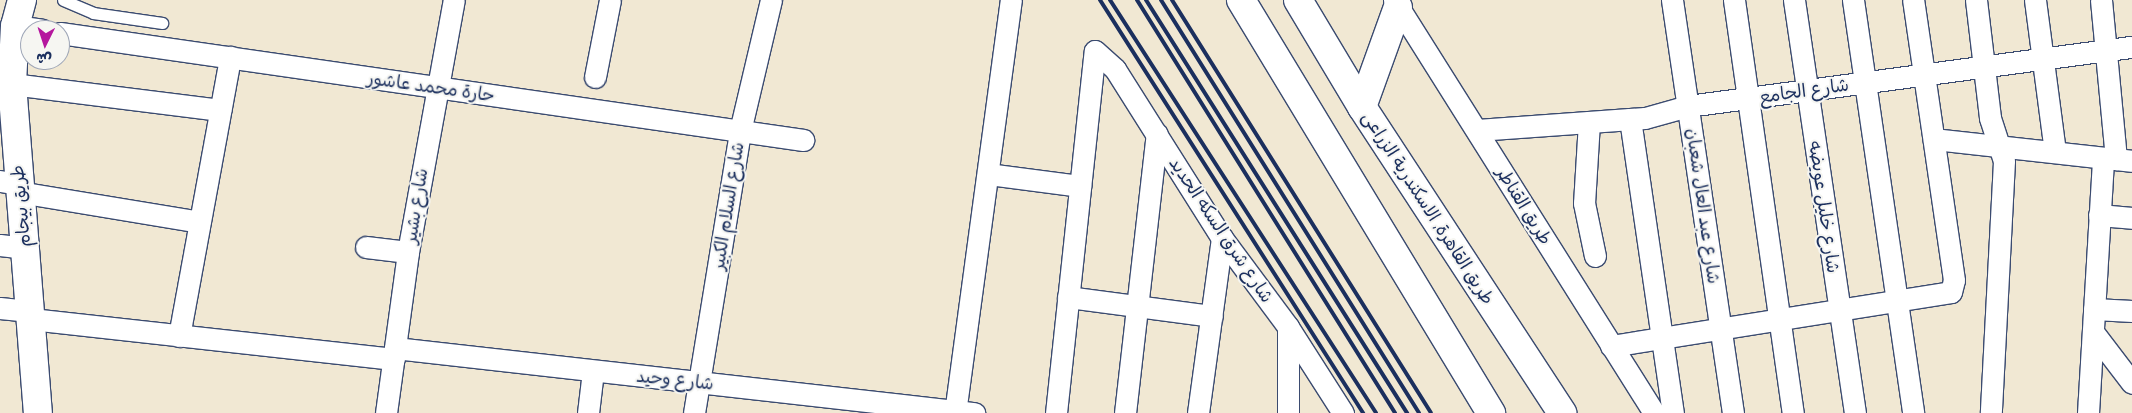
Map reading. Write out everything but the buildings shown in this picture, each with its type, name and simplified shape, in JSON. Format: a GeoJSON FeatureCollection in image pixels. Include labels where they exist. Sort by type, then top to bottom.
{"type":"FeatureCollection","features":[{"type":"Feature","properties":{"kind":"main road","name":"طريق بيجام"},"geometry":{"type":"LineString","coordinates":[[22,0],[9,34],[12,84],[7,135],[12,186],[12,246],[30,315],[38,413]]}},
{"type":"Feature","properties":{"kind":"main road"},"geometry":{"type":"LineString","coordinates":[[1241,0],[1491,413]]}},
{"type":"Feature","properties":{"kind":"main road","name":"طريق القاهرة, الاسكندرية الزراعى"},"geometry":{"type":"LineString","coordinates":[[1298,0],[1362,107],[1562,413]]}},
{"type":"Feature","properties":{"kind":"main road"},"geometry":{"type":"LineString","coordinates":[[1362,107],[1396,4]]}},
{"type":"Feature","properties":{"kind":"street","name":"شارع بشير"},"geometry":{"type":"LineString","coordinates":[[386,413],[408,252],[436,87],[454,0]]}},
{"type":"Feature","properties":{"kind":"street"},"geometry":{"type":"LineString","coordinates":[[595,77],[610,0]]}},
{"type":"Feature","properties":{"kind":"street"},"geometry":{"type":"LineString","coordinates":[[961,412],[988,174],[1011,0]]}},
{"type":"Feature","properties":{"kind":"street","name":"شارع عبد العال شعبان"},"geometry":{"type":"LineString","coordinates":[[1672,0],[1733,413]]}},
{"type":"Feature","properties":{"kind":"street"},"geometry":{"type":"LineString","coordinates":[[1734,0],[1794,413]]}},
{"type":"Feature","properties":{"kind":"street","name":"شارع خليل عويضه"},"geometry":{"type":"LineString","coordinates":[[1794,0],[1855,413]]}},
{"type":"Feature","properties":{"kind":"street"},"geometry":{"type":"LineString","coordinates":[[1853,0],[1913,413]]}},
{"type":"Feature","properties":{"kind":"street"},"geometry":{"type":"LineString","coordinates":[[1611,346],[1946,294],[1954,287],[1913,0]]}},
{"type":"Feature","properties":{"kind":"street"},"geometry":{"type":"LineString","coordinates":[[1976,0],[1990,118],[2001,146],[2004,162],[1991,413]]}},
{"type":"Feature","properties":{"kind":"street"},"geometry":{"type":"LineString","coordinates":[[2035,0],[2055,152]]}},
{"type":"Feature","properties":{"kind":"street"},"geometry":{"type":"LineString","coordinates":[[2088,413],[2099,215],[2117,159],[2102,0]]}},
{"type":"Feature","properties":{"kind":"street","name":"شارع السلام الكبير"},"geometry":{"type":"LineString","coordinates":[[694,413],[740,132],[767,1]]}},
{"type":"Feature","properties":{"kind":"street","name":"طريق القناطر"},"geometry":{"type":"LineString","coordinates":[[1396,4],[1654,413]]}},
{"type":"Feature","properties":{"kind":"street","name":"حارة محمد عاشور"},"geometry":{"type":"LineString","coordinates":[[70,33],[803,140]]}},
{"type":"Feature","properties":{"kind":"street","name":"شارع الجامع"},"geometry":{"type":"LineString","coordinates":[[1477,130],[1630,119],[1688,106],[2132,47]]}},
{"type":"Feature","properties":{"kind":"street","name":"شارع شرق السكه الحديد"},"geometry":{"type":"LineString","coordinates":[[1080,186],[1095,51],[1115,69],[1222,238],[1288,327],[1343,413]]}},
{"type":"Feature","properties":{"kind":"street"},"geometry":{"type":"LineString","coordinates":[[180,336],[230,57]]}},
{"type":"Feature","properties":{"kind":"street"},"geometry":{"type":"LineString","coordinates":[[12,84],[220,110]]}},
{"type":"Feature","properties":{"kind":"street"},"geometry":{"type":"LineString","coordinates":[[1630,119],[1673,413]]}},
{"type":"Feature","properties":{"kind":"street"},"geometry":{"type":"LineString","coordinates":[[1589,122],[1584,204],[1595,256]]}},
{"type":"Feature","properties":{"kind":"street"},"geometry":{"type":"LineString","coordinates":[[1125,413],[1157,134]]}},
{"type":"Feature","properties":{"kind":"street"},"geometry":{"type":"LineString","coordinates":[[1934,139],[2117,159]]}},
{"type":"Feature","properties":{"kind":"street"},"geometry":{"type":"LineString","coordinates":[[988,174],[1080,186],[1056,413]]}},
{"type":"Feature","properties":{"kind":"street"},"geometry":{"type":"LineString","coordinates":[[12,186],[200,222]]}},
{"type":"Feature","properties":{"kind":"street"},"geometry":{"type":"LineString","coordinates":[[2099,215],[2132,218]]}},
{"type":"Feature","properties":{"kind":"street"},"geometry":{"type":"LineString","coordinates":[[1198,413],[1222,238]]}},
{"type":"Feature","properties":{"kind":"street"},"geometry":{"type":"LineString","coordinates":[[366,247],[408,252]]}},
{"type":"Feature","properties":{"kind":"street"},"geometry":{"type":"LineString","coordinates":[[1068,297],[1212,316]]}},
{"type":"Feature","properties":{"kind":"street","name":"شارع وحيد"},"geometry":{"type":"LineString","coordinates":[[0,308],[30,315],[180,336],[593,371],[961,412]]}},
{"type":"Feature","properties":{"kind":"street"},"geometry":{"type":"LineString","coordinates":[[2094,309],[2132,311]]}},
{"type":"Feature","properties":{"kind":"street"},"geometry":{"type":"LineString","coordinates":[[1288,327],[1288,413]]}},
{"type":"Feature","properties":{"kind":"street"},"geometry":{"type":"LineString","coordinates":[[2093,332],[2132,383]]}},
{"type":"Feature","properties":{"kind":"street"},"geometry":{"type":"LineString","coordinates":[[588,413],[593,371]]}},
{"type":"Feature","properties":{"kind":"lane"},"geometry":{"type":"LineString","coordinates":[[63,0],[93,13],[162,23]]}},
{"type":"Feature","properties":{"kind":"railway"},"geometry":{"type":"LineString","coordinates":[[1100,0],[1363,413]]}},
{"type":"Feature","properties":{"kind":"railway"},"geometry":{"type":"LineString","coordinates":[[1110,0],[1376,413]]}},
{"type":"Feature","properties":{"kind":"railway"},"geometry":{"type":"LineString","coordinates":[[1137,0],[1395,413]]}},
{"type":"Feature","properties":{"kind":"railway"},"geometry":{"type":"LineString","coordinates":[[1146,0],[1407,413]]}},
{"type":"Feature","properties":{"kind":"railway"},"geometry":{"type":"LineString","coordinates":[[1161,0],[1419,413]]}},
{"type":"Feature","properties":{"kind":"railway"},"geometry":{"type":"LineString","coordinates":[[1172,0],[1431,413]]}}]}
